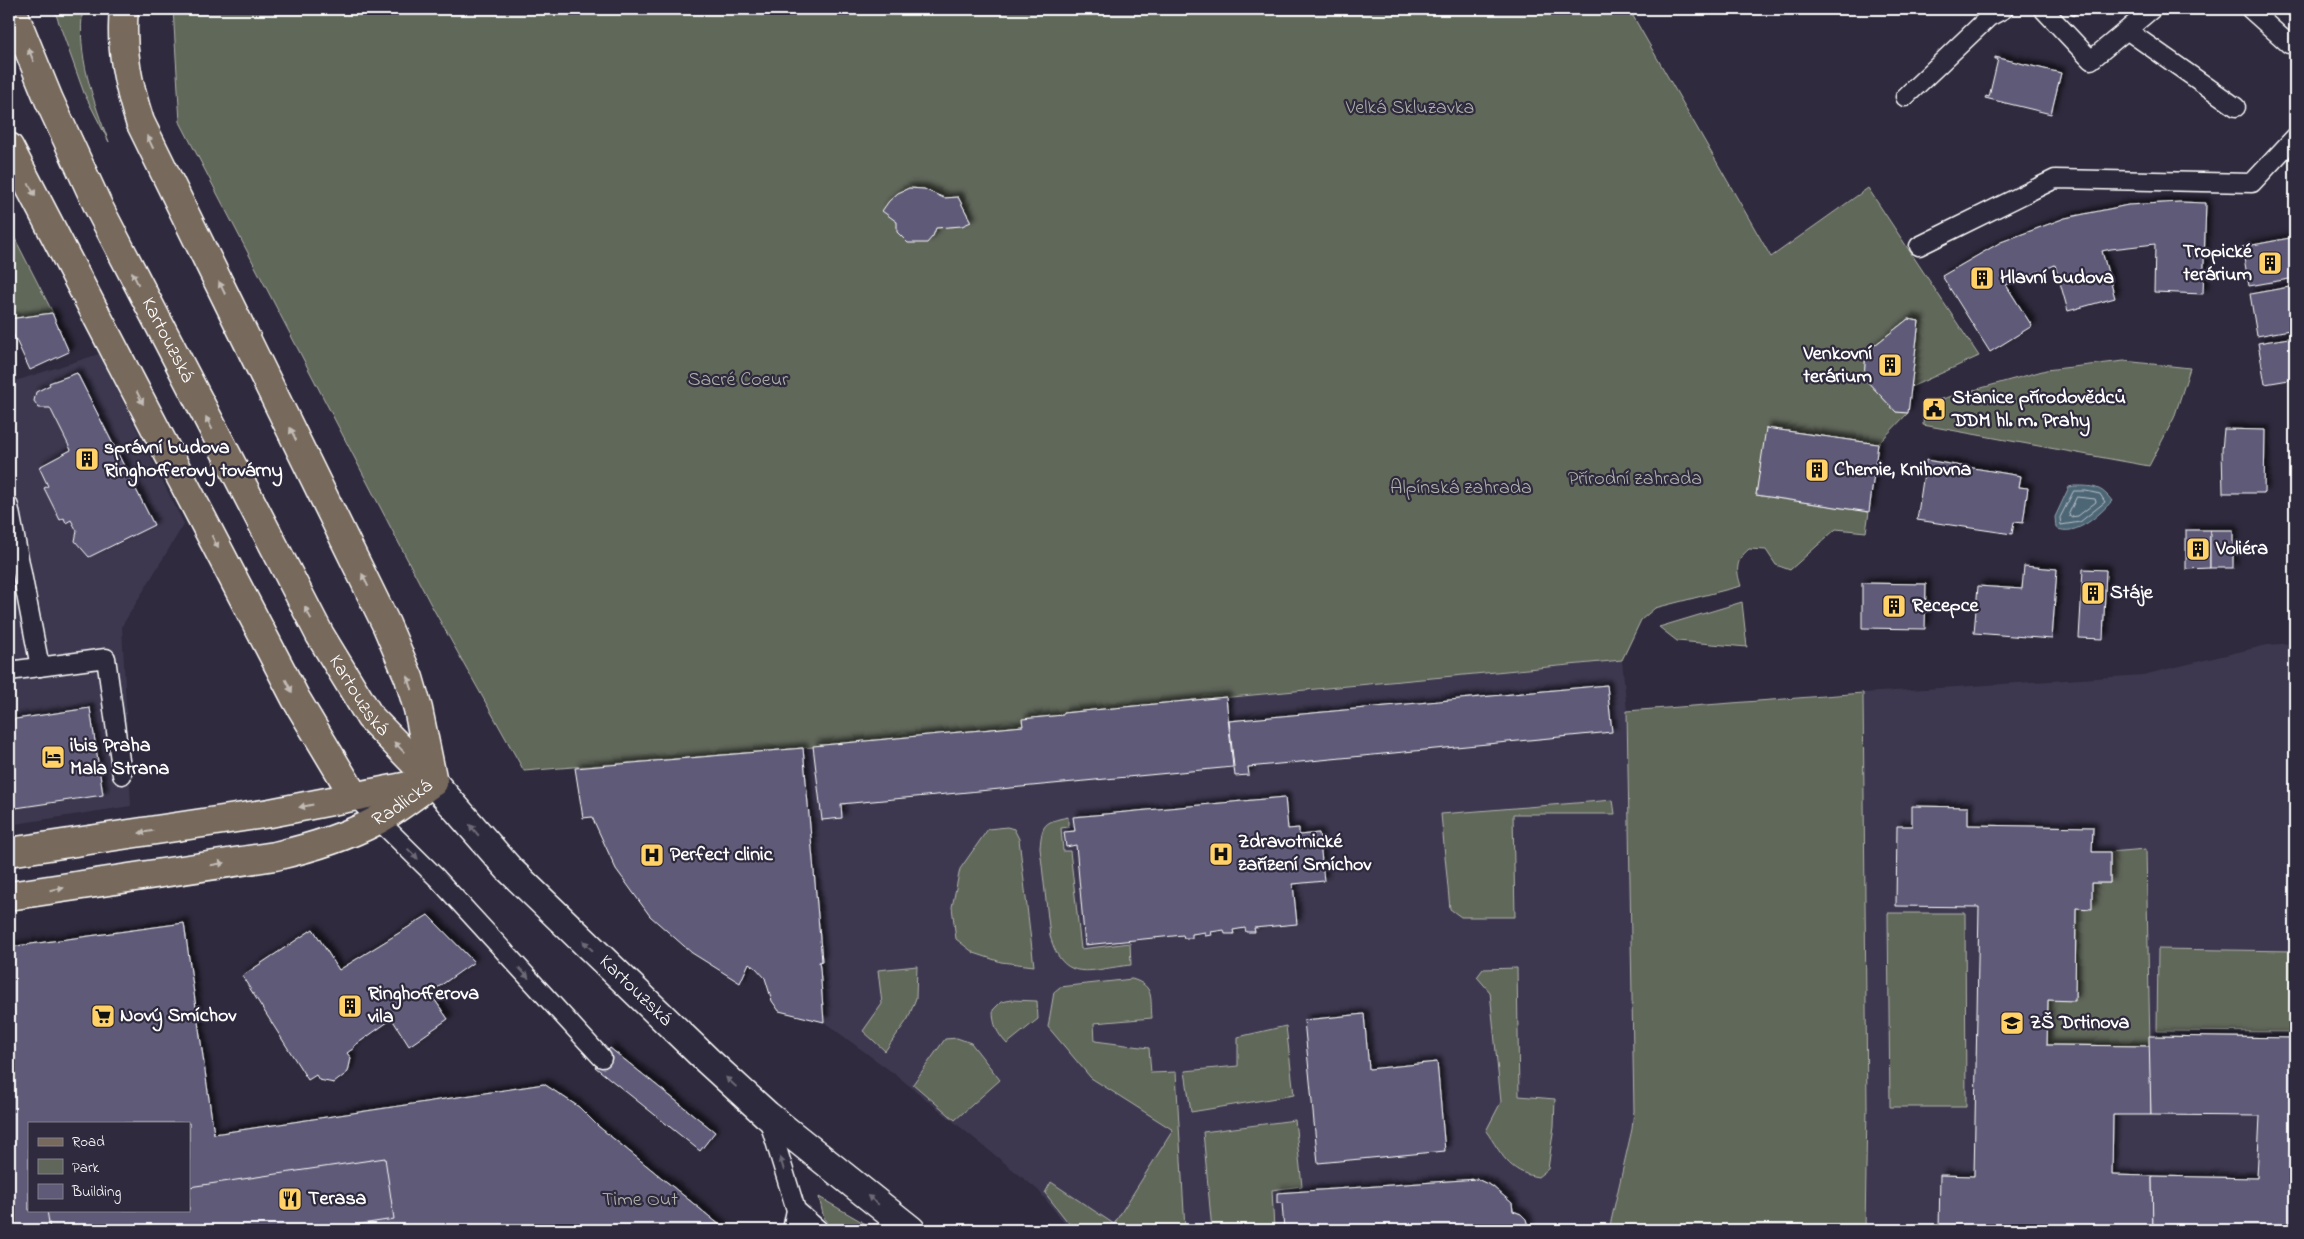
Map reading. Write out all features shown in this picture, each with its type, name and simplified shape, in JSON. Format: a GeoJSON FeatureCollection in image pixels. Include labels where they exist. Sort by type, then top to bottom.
{"type":"FeatureCollection","features":[{"type":"Feature","properties":{"kind":"main road","name":"Kartouzská"},"geometry":{"type":"LineString","coordinates":[[12,9],[49,100],[99,208],[320,635],[370,717],[433,782],[509,869],[767,1115],[911,1230]]}},
{"type":"Feature","properties":{"kind":"main road"},"geometry":{"type":"LineString","coordinates":[[124,9],[123,49],[129,86],[140,122],[386,624],[411,686],[433,782]]}},
{"type":"Feature","properties":{"kind":"main road"},"geometry":{"type":"LineString","coordinates":[[9,147],[296,699],[354,796]]}},
{"type":"Feature","properties":{"kind":"main road","name":"Radlická"},"geometry":{"type":"LineString","coordinates":[[9,852],[270,813],[433,782]]}},
{"type":"Feature","properties":{"kind":"main road","name":"Radlická"},"geometry":{"type":"LineString","coordinates":[[9,896],[275,856],[307,849],[346,836],[378,820],[433,782]]}},
{"type":"Feature","properties":{"kind":"lane"},"geometry":{"type":"LineString","coordinates":[[1905,97],[1989,17],[2004,9]]}},
{"type":"Feature","properties":{"kind":"lane"},"geometry":{"type":"LineString","coordinates":[[2043,9],[2091,60],[2152,9]]}},
{"type":"Feature","properties":{"kind":"lane"},"geometry":{"type":"LineString","coordinates":[[2250,9],[2289,44]]}},
{"type":"Feature","properties":{"kind":"lane"},"geometry":{"type":"LineString","coordinates":[[2128,31],[2236,107]]}},
{"type":"Feature","properties":{"kind":"lane"},"geometry":{"type":"LineString","coordinates":[[1919,246],[2055,179],[2252,183],[2295,137]]}},
{"type":"Feature","properties":{"kind":"lane"},"geometry":{"type":"LineString","coordinates":[[9,506],[40,667]]}},
{"type":"Feature","properties":{"kind":"lane"},"geometry":{"type":"LineString","coordinates":[[9,671],[106,658],[122,775]]}},
{"type":"Feature","properties":{"kind":"lane"},"geometry":{"type":"LineString","coordinates":[[354,796],[437,878],[602,1058]]}},
{"type":"Feature","properties":{"kind":"lane"},"geometry":{"type":"LineString","coordinates":[[767,1115],[796,1210],[792,1230]]}},
{"type":"Feature","properties":{"kind":"lane"},"geometry":{"type":"LineString","coordinates":[[796,1210],[820,1230]]}},
{"type":"Feature","properties":{"kind":"shaded area"},"geometry":{"type":"Polygon","coordinates":[[[99,354],[184,524],[122,626],[131,806],[9,825],[9,383],[99,354]]]}},
{"type":"Feature","properties":{"kind":"shaded area"},"geometry":{"type":"Polygon","coordinates":[[[2295,643],[2295,1230],[1865,1230],[1867,1107],[1863,693],[2143,675],[2267,645],[2295,643]]]}},
{"type":"Feature","properties":{"kind":"shaded area","name":"Zdravotnické zařízení Smíchov"},"geometry":{"type":"Polygon","coordinates":[[[1622,660],[1627,711],[1634,1111],[1632,1129],[1609,1230],[1070,1230],[1038,1190],[896,1075],[824,1022],[819,962],[822,961],[803,748],[1023,726],[1063,715],[1063,713],[1622,660]]]}},
{"type":"Feature","properties":{"kind":"green space"},"geometry":{"type":"Polygon","coordinates":[[[54,9],[83,9],[82,43],[87,77],[109,142],[84,93],[54,9]]]}},
{"type":"Feature","properties":{"kind":"green space","name":"Sacré Coeur"},"geometry":{"type":"Polygon","coordinates":[[[173,9],[1629,9],[1771,257],[1868,188],[1979,356],[1911,387],[1919,321],[1908,319],[1866,352],[1864,378],[1896,412],[1908,413],[1878,444],[1767,428],[1756,495],[1869,512],[1866,532],[1836,529],[1790,570],[1776,565],[1766,550],[1749,549],[1744,553],[1738,566],[1741,586],[1655,608],[1641,620],[1622,660],[1063,713],[1063,715],[1023,726],[803,748],[524,771],[430,603],[180,122],[173,9]]]}},
{"type":"Feature","properties":{"kind":"green space"},"geometry":{"type":"Polygon","coordinates":[[[9,227],[54,315],[9,318],[9,227]]]}},
{"type":"Feature","properties":{"kind":"green space"},"geometry":{"type":"Polygon","coordinates":[[[2124,361],[2190,368],[2174,418],[2149,466],[1923,425],[1924,404],[2046,370],[2124,361]]]}},
{"type":"Feature","properties":{"kind":"green space"},"geometry":{"type":"Polygon","coordinates":[[[1742,602],[1747,647],[1677,641],[1659,627],[1742,602]]]}},
{"type":"Feature","properties":{"kind":"green space"},"geometry":{"type":"Polygon","coordinates":[[[1863,693],[1867,1107],[1865,1230],[1609,1230],[1632,1129],[1634,1111],[1627,711],[1863,693]]]}},
{"type":"Feature","properties":{"kind":"green space"},"geometry":{"type":"Polygon","coordinates":[[[1613,800],[1615,814],[1513,814],[1515,917],[1461,917],[1450,909],[1441,814],[1613,800]]]}},
{"type":"Feature","properties":{"kind":"green space"},"geometry":{"type":"Polygon","coordinates":[[[1068,817],[1068,827],[1061,828],[1063,851],[1070,851],[1081,949],[1130,943],[1131,965],[1091,971],[1080,970],[1071,968],[1063,962],[1056,951],[1050,936],[1040,848],[1043,829],[1046,825],[1068,817]]]}},
{"type":"Feature","properties":{"kind":"green space"},"geometry":{"type":"Polygon","coordinates":[[[1007,827],[1014,829],[1019,839],[1034,966],[1001,962],[974,953],[956,939],[952,907],[960,869],[988,829],[1007,827]]]}},
{"type":"Feature","properties":{"kind":"green space"},"geometry":{"type":"Polygon","coordinates":[[[2146,849],[2150,1046],[2047,1045],[2048,1000],[2075,1000],[2076,908],[2091,908],[2092,883],[2110,883],[2110,852],[2146,849]]]}},
{"type":"Feature","properties":{"kind":"green space"},"geometry":{"type":"Polygon","coordinates":[[[1888,913],[1965,913],[1966,1107],[1890,1107],[1888,913]]]}},
{"type":"Feature","properties":{"kind":"green space"},"geometry":{"type":"Polygon","coordinates":[[[2158,949],[2295,951],[2295,1032],[2157,1031],[2158,949]]]}},
{"type":"Feature","properties":{"kind":"green space"},"geometry":{"type":"Polygon","coordinates":[[[917,966],[916,998],[908,1019],[885,1051],[863,1031],[882,1004],[878,970],[917,966]]]}},
{"type":"Feature","properties":{"kind":"green space"},"geometry":{"type":"Polygon","coordinates":[[[1517,968],[1519,1096],[1555,1099],[1554,1126],[1548,1169],[1538,1177],[1519,1171],[1507,1161],[1486,1131],[1501,1102],[1490,992],[1477,977],[1483,969],[1517,968]]]}},
{"type":"Feature","properties":{"kind":"green space"},"geometry":{"type":"Polygon","coordinates":[[[1132,979],[1145,985],[1148,989],[1151,999],[1152,1018],[1094,1023],[1095,1041],[1149,1048],[1151,1073],[1176,1072],[1185,1230],[1074,1230],[1045,1193],[1051,1182],[1114,1224],[1173,1130],[1091,1078],[1048,1027],[1054,992],[1060,987],[1132,979]]]}},
{"type":"Feature","properties":{"kind":"green space"},"geometry":{"type":"Polygon","coordinates":[[[1012,1000],[1037,1001],[1038,1019],[1007,1044],[996,1028],[993,1010],[1001,1002],[1012,1000]]]}},
{"type":"Feature","properties":{"kind":"green space"},"geometry":{"type":"Polygon","coordinates":[[[1286,1026],[1294,1095],[1191,1112],[1185,1071],[1238,1066],[1238,1037],[1286,1026]]]}},
{"type":"Feature","properties":{"kind":"green space"},"geometry":{"type":"Polygon","coordinates":[[[957,1038],[971,1043],[1000,1080],[955,1120],[913,1084],[945,1039],[957,1038]]]}},
{"type":"Feature","properties":{"kind":"green space"},"geometry":{"type":"Polygon","coordinates":[[[1295,1120],[1302,1186],[1272,1190],[1274,1230],[1212,1230],[1203,1132],[1295,1120]]]}},
{"type":"Feature","properties":{"kind":"green space"},"geometry":{"type":"Polygon","coordinates":[[[819,1197],[876,1230],[837,1230],[824,1219],[819,1197]]]}},
{"type":"Feature","properties":{"kind":"water"},"geometry":{"type":"Polygon","coordinates":[[[2069,487],[2096,488],[2104,492],[2112,501],[2094,518],[2079,527],[2072,530],[2056,528],[2055,517],[2069,487]]]}},
{"type":"Feature","properties":{"kind":"building"},"geometry":{"type":"Polygon","coordinates":[[[2067,9],[2082,9],[2073,16],[2067,9]]]}},
{"type":"Feature","properties":{"kind":"building"},"geometry":{"type":"Polygon","coordinates":[[[1995,57],[2061,73],[2051,114],[1985,98],[1986,96],[1989,97],[1998,59],[1995,59],[1995,57]]]}},
{"type":"Feature","properties":{"kind":"building"},"geometry":{"type":"Polygon","coordinates":[[[909,188],[924,189],[944,198],[958,197],[971,222],[962,226],[936,228],[933,236],[927,243],[908,243],[897,232],[897,222],[882,211],[898,193],[909,188]]]}},
{"type":"Feature","properties":{"kind":"building","name":"Hlavní budova"},"geometry":{"type":"Polygon","coordinates":[[[2180,202],[2206,203],[2203,294],[2154,292],[2155,244],[2102,251],[2115,298],[2068,311],[2055,265],[2006,285],[2032,326],[1990,352],[1942,276],[2001,242],[2065,218],[2128,205],[2180,202]]]}},
{"type":"Feature","properties":{"kind":"building","name":"Tropické terárium"},"geometry":{"type":"Polygon","coordinates":[[[2295,237],[2295,278],[2249,286],[2242,247],[2295,237]]]}},
{"type":"Feature","properties":{"kind":"building"},"geometry":{"type":"Polygon","coordinates":[[[2295,286],[2295,329],[2257,336],[2250,294],[2295,286]]]}},
{"type":"Feature","properties":{"kind":"building"},"geometry":{"type":"Polygon","coordinates":[[[52,313],[69,352],[30,370],[9,325],[9,319],[52,313]]]}},
{"type":"Feature","properties":{"kind":"building","name":"Venkovní terárium"},"geometry":{"type":"Polygon","coordinates":[[[1908,319],[1919,321],[1908,413],[1896,412],[1864,378],[1866,352],[1908,319]]]}},
{"type":"Feature","properties":{"kind":"building"},"geometry":{"type":"Polygon","coordinates":[[[2295,337],[2295,379],[2265,384],[2258,343],[2295,337]]]}},
{"type":"Feature","properties":{"kind":"building","name":"správní budova Ringhofferovy továrny"},"geometry":{"type":"Polygon","coordinates":[[[77,373],[154,525],[89,557],[75,541],[77,531],[71,520],[66,523],[64,518],[60,520],[44,488],[48,486],[39,467],[71,450],[50,408],[39,408],[34,401],[36,392],[50,385],[49,383],[77,373]]]}},
{"type":"Feature","properties":{"kind":"building","name":"Chemie, Knihovna"},"geometry":{"type":"Polygon","coordinates":[[[1766,428],[1878,444],[1869,512],[1756,495],[1766,428]]]}},
{"type":"Feature","properties":{"kind":"building"},"geometry":{"type":"Polygon","coordinates":[[[2224,429],[2265,430],[2264,493],[2223,493],[2222,450],[2224,429]]]}},
{"type":"Feature","properties":{"kind":"building"},"geometry":{"type":"Polygon","coordinates":[[[1926,460],[2021,476],[2019,487],[2028,488],[2023,523],[2014,522],[2012,534],[1917,520],[1926,460]]]}},
{"type":"Feature","properties":{"kind":"building","name":"Voliéra"},"geometry":{"type":"Polygon","coordinates":[[[2186,530],[2210,530],[2210,568],[2186,569],[2186,530]]]}},
{"type":"Feature","properties":{"kind":"building"},"geometry":{"type":"Polygon","coordinates":[[[2210,530],[2233,530],[2233,568],[2210,568],[2210,530]]]}},
{"type":"Feature","properties":{"kind":"building"},"geometry":{"type":"Polygon","coordinates":[[[2024,566],[2057,569],[2052,639],[1974,633],[1978,586],[2022,589],[2024,566]]]}},
{"type":"Feature","properties":{"kind":"building","name":"Stáje"},"geometry":{"type":"Polygon","coordinates":[[[2083,569],[2106,570],[2103,639],[2079,638],[2083,569]]]}},
{"type":"Feature","properties":{"kind":"building","name":"Recepce"},"geometry":{"type":"Polygon","coordinates":[[[1862,583],[1926,584],[1925,629],[1862,628],[1862,583]]]}},
{"type":"Feature","properties":{"kind":"building"},"geometry":{"type":"Polygon","coordinates":[[[1607,685],[1612,732],[1248,767],[1249,775],[1235,776],[1229,721],[1607,685]]]}},
{"type":"Feature","properties":{"kind":"building"},"geometry":{"type":"Polygon","coordinates":[[[1226,697],[1233,767],[841,804],[842,818],[822,820],[813,746],[1023,726],[1022,719],[1063,715],[1063,713],[1226,697]]]}},
{"type":"Feature","properties":{"kind":"building","name":"ibis Praha Mala Strana"},"geometry":{"type":"Polygon","coordinates":[[[90,708],[103,795],[9,809],[9,720],[90,708]]]}},
{"type":"Feature","properties":{"kind":"building"},"geometry":{"type":"Polygon","coordinates":[[[803,748],[822,961],[819,962],[824,1022],[779,1011],[772,1001],[765,978],[756,968],[749,963],[740,983],[692,953],[650,916],[616,869],[592,817],[583,818],[575,768],[803,748]]]}},
{"type":"Feature","properties":{"kind":"building"},"geometry":{"type":"Polygon","coordinates":[[[1285,797],[1288,829],[1299,828],[1299,835],[1319,833],[1324,881],[1293,884],[1297,924],[1254,928],[1255,932],[1246,932],[1245,928],[1233,930],[1234,934],[1225,934],[1224,930],[1211,932],[1212,935],[1205,936],[1205,932],[1192,934],[1192,938],[1184,938],[1183,935],[1085,945],[1076,845],[1066,847],[1064,832],[1075,831],[1073,817],[1285,797]]]}},
{"type":"Feature","properties":{"kind":"building","name":"ZŠ Drtinova"},"geometry":{"type":"Polygon","coordinates":[[[1912,806],[1968,807],[1968,825],[2093,827],[2092,852],[2110,852],[2110,883],[2092,883],[2092,909],[2076,908],[2075,1001],[2048,1000],[2047,1045],[2150,1046],[2151,1115],[2113,1115],[2112,1175],[2152,1176],[2153,1230],[1939,1230],[1940,1175],[1974,1176],[1979,907],[1896,906],[1897,826],[1912,826],[1912,806]]]}},
{"type":"Feature","properties":{"kind":"building","name":"Ringhofferova vila"},"geometry":{"type":"Polygon","coordinates":[[[428,915],[474,962],[430,993],[448,1019],[409,1046],[392,1019],[347,1053],[351,1058],[348,1072],[334,1083],[319,1080],[316,1075],[308,1080],[242,976],[313,929],[339,970],[428,915]]]}},
{"type":"Feature","properties":{"kind":"building","name":"Nový Smíchov"},"geometry":{"type":"Polygon","coordinates":[[[184,923],[214,1134],[544,1084],[579,1107],[598,1126],[726,1230],[9,1230],[9,947],[184,923]]]}},
{"type":"Feature","properties":{"kind":"building"},"geometry":{"type":"Polygon","coordinates":[[[1364,1014],[1369,1069],[1437,1062],[1445,1151],[1318,1163],[1304,1020],[1364,1014]]]}},
{"type":"Feature","properties":{"kind":"building"},"geometry":{"type":"Polygon","coordinates":[[[2149,1036],[2295,1038],[2295,1230],[2153,1230],[2152,1176],[2257,1178],[2260,1116],[2151,1115],[2149,1036]]]}},
{"type":"Feature","properties":{"kind":"building"},"geometry":{"type":"Polygon","coordinates":[[[610,1048],[715,1132],[700,1151],[595,1067],[610,1048]]]}},
{"type":"Feature","properties":{"kind":"building","name":"Terasa"},"geometry":{"type":"Polygon","coordinates":[[[385,1158],[394,1219],[323,1230],[50,1230],[47,1212],[190,1212],[190,1187],[385,1158]]]}},
{"type":"Feature","properties":{"kind":"building"},"geometry":{"type":"Polygon","coordinates":[[[1477,1179],[1492,1186],[1512,1203],[1513,1211],[1521,1214],[1526,1219],[1529,1230],[1284,1230],[1282,1203],[1277,1203],[1277,1193],[1477,1179]]]}},
{"type":"Feature","properties":{"kind":"place","name":"Tropické terárium"},"geometry":{"type":"Point","coordinates":[2270,263]}},
{"type":"Feature","properties":{"kind":"place","name":"Hlavní budova"},"geometry":{"type":"Point","coordinates":[1982,278]}},
{"type":"Feature","properties":{"kind":"place","name":"Venkovní terárium"},"geometry":{"type":"Point","coordinates":[1890,365]}},
{"type":"Feature","properties":{"kind":"place","name":"Stanice přírodovědců DDM hl. m. Prahy"},"geometry":{"type":"Point","coordinates":[1934,409]}},
{"type":"Feature","properties":{"kind":"place","name":"správní budova Ringhofferovy továrny"},"geometry":{"type":"Point","coordinates":[87,459]}},
{"type":"Feature","properties":{"kind":"place","name":"Chemie, Knihovna"},"geometry":{"type":"Point","coordinates":[1817,470]}},
{"type":"Feature","properties":{"kind":"place","name":"Voliéra"},"geometry":{"type":"Point","coordinates":[2198,549]}},
{"type":"Feature","properties":{"kind":"place","name":"Stáje"},"geometry":{"type":"Point","coordinates":[2093,593]}},
{"type":"Feature","properties":{"kind":"place","name":"Recepce"},"geometry":{"type":"Point","coordinates":[1894,606]}},
{"type":"Feature","properties":{"kind":"place","name":"ibis Praha Mala Strana"},"geometry":{"type":"Point","coordinates":[53,757]}},
{"type":"Feature","properties":{"kind":"place","name":"Zdravotnické zařízení Smíchov"},"geometry":{"type":"Point","coordinates":[1221,854]}},
{"type":"Feature","properties":{"kind":"place","name":"Perfect clinic"},"geometry":{"type":"Point","coordinates":[652,855]}},
{"type":"Feature","properties":{"kind":"place","name":"Ringhofferova vila"},"geometry":{"type":"Point","coordinates":[350,1006]}},
{"type":"Feature","properties":{"kind":"place","name":"Nový Smíchov"},"geometry":{"type":"Point","coordinates":[103,1016]}},
{"type":"Feature","properties":{"kind":"place","name":"ZŠ Drtinova"},"geometry":{"type":"Point","coordinates":[2012,1023]}},
{"type":"Feature","properties":{"kind":"place","name":"Terasa"},"geometry":{"type":"Point","coordinates":[290,1199]}},
{"type":"Feature","properties":{"kind":"park label","name":"Velká Skluzavka"},"geometry":{"type":"Point","coordinates":[1410,108]}},
{"type":"Feature","properties":{"kind":"park label","name":"Přírodní zahrada"},"geometry":{"type":"Point","coordinates":[1635,479]}},
{"type":"Feature","properties":{"kind":"park label","name":"Alpínská zahrada"},"geometry":{"type":"Point","coordinates":[1461,488]}},
{"type":"Feature","properties":{"kind":"park label","name":"Time Out"},"geometry":{"type":"Point","coordinates":[640,1200]}}]}
